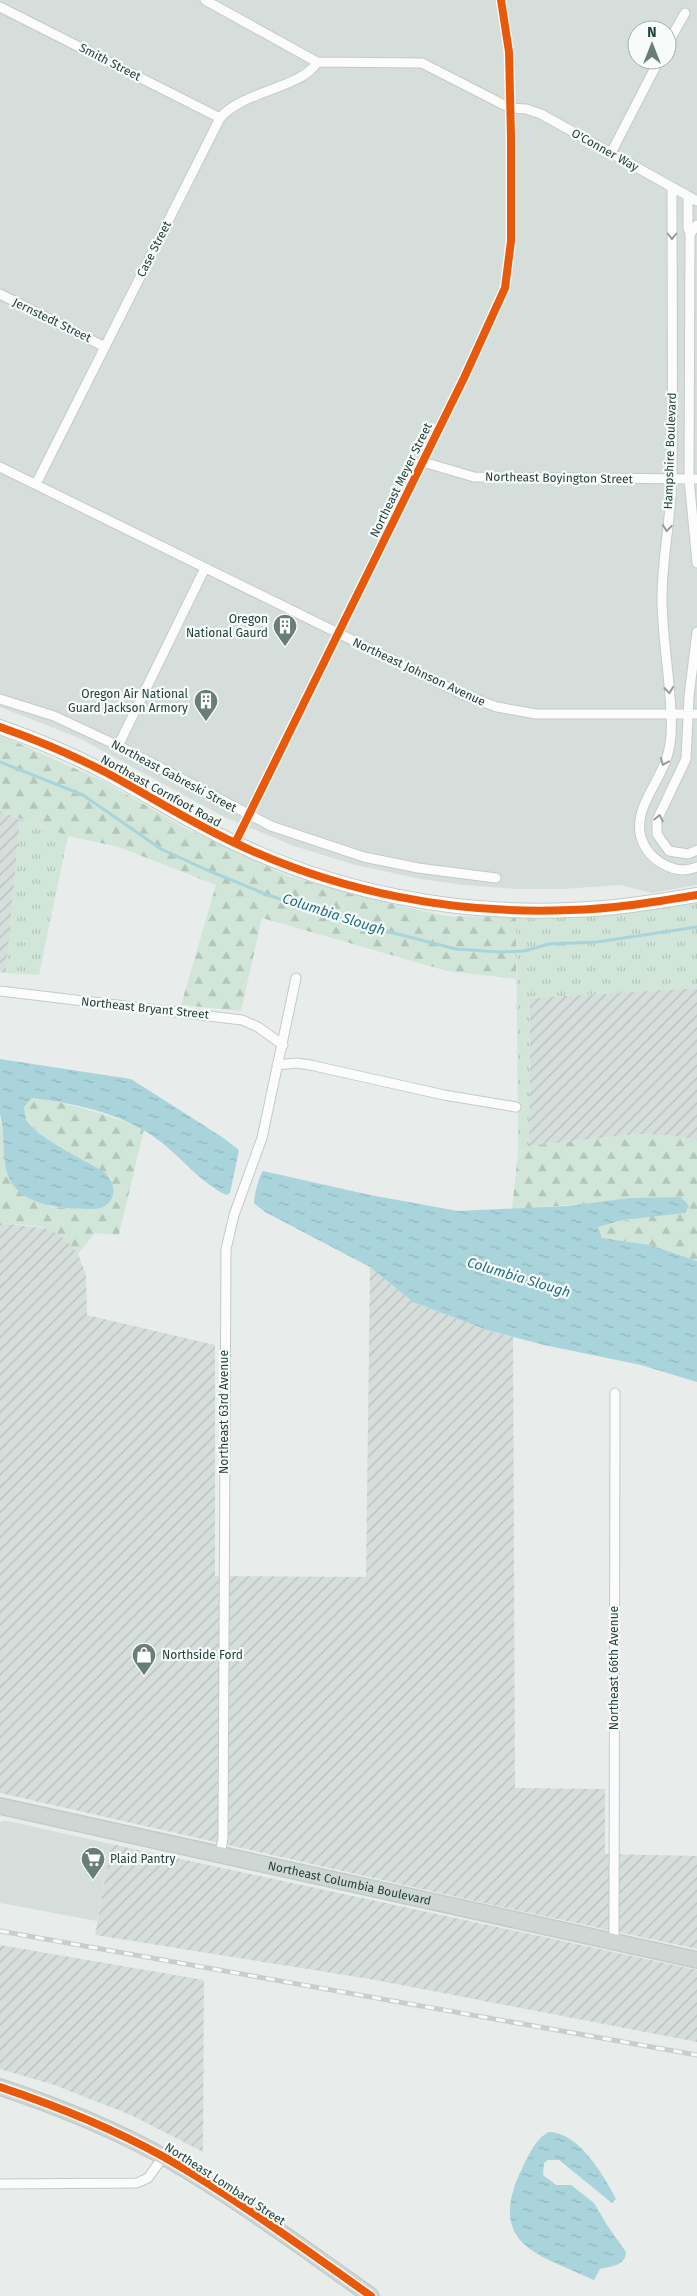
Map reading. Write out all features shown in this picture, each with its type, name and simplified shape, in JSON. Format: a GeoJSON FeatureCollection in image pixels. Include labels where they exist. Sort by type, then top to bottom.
{"type":"FeatureCollection","features":[{"type":"Feature","properties":{"kind":"main road","name":"Northeast Columbia Boulevard"},"geometry":{"type":"LineString","coordinates":[[0,1806],[697,1960]]}},
{"type":"Feature","properties":{"kind":"main road","name":"Northeast Lombard Street"},"geometry":{"type":"LineString","coordinates":[[0,2088],[80,2116],[163,2157],[241,2205],[371,2296]]}},
{"type":"Feature","properties":{"kind":"street"},"geometry":{"type":"LineString","coordinates":[[205,0],[317,62]]}},
{"type":"Feature","properties":{"kind":"street","name":"Northeast Meyer Street"},"geometry":{"type":"LineString","coordinates":[[235,843],[499,306],[505,288],[510,267],[511,241],[510,108],[509,52],[501,0]]}},
{"type":"Feature","properties":{"kind":"street","name":"Smith Street"},"geometry":{"type":"LineString","coordinates":[[0,7],[220,118]]}},
{"type":"Feature","properties":{"kind":"street"},"geometry":{"type":"LineString","coordinates":[[677,28],[685,14]]}},
{"type":"Feature","properties":{"kind":"street","name":"O'Conner Way"},"geometry":{"type":"LineString","coordinates":[[317,62],[422,63],[510,108],[526,108],[542,114],[697,201]]}},
{"type":"Feature","properties":{"kind":"street","name":"Case Street"},"geometry":{"type":"LineString","coordinates":[[36,484],[220,118],[228,108],[245,99],[307,74],[313,70],[317,62]]}},
{"type":"Feature","properties":{"kind":"street"},"geometry":{"type":"LineString","coordinates":[[610,153],[654,70]]}},
{"type":"Feature","properties":{"kind":"street","name":"Hampshire Boulevard"},"geometry":{"type":"LineString","coordinates":[[672,188],[672,479],[662,597],[671,715],[668,752],[640,818],[640,833],[650,855],[661,863],[674,869],[689,870],[697,868]]}},
{"type":"Feature","properties":{"kind":"street","name":"Hampshire Boulevard"},"geometry":{"type":"LineString","coordinates":[[688,196],[693,479],[697,563]]}},
{"type":"Feature","properties":{"kind":"street"},"geometry":{"type":"LineString","coordinates":[[690,234],[697,225]]}},
{"type":"Feature","properties":{"kind":"street","name":"Jernstedt Street"},"geometry":{"type":"LineString","coordinates":[[0,294],[105,346]]}},
{"type":"Feature","properties":{"kind":"street","name":"Northeast Boyington Street"},"geometry":{"type":"LineString","coordinates":[[422,462],[474,478],[693,479]]}},
{"type":"Feature","properties":{"kind":"street","name":"Northeast Johnson Avenue"},"geometry":{"type":"LineString","coordinates":[[0,467],[464,695],[497,707],[536,714],[693,714]]}},
{"type":"Feature","properties":{"kind":"street"},"geometry":{"type":"LineString","coordinates":[[118,746],[205,568]]}},
{"type":"Feature","properties":{"kind":"street"},"geometry":{"type":"LineString","coordinates":[[697,632],[693,714],[686,759],[680,775],[660,810],[657,820],[657,834],[669,850],[688,854],[697,850]]}},
{"type":"Feature","properties":{"kind":"street","name":"Northeast Gabreski Street"},"geometry":{"type":"LineString","coordinates":[[0,698],[54,716],[118,746],[271,826],[364,857],[418,868],[496,878]]}},
{"type":"Feature","properties":{"kind":"street","name":"Northeast Cornfoot Road"},"geometry":{"type":"LineString","coordinates":[[0,727],[47,745],[105,772],[235,843],[272,860],[332,881],[388,894],[460,906],[506,910],[571,910],[613,907],[697,895]]}},
{"type":"Feature","properties":{"kind":"street","name":"Northeast 63rd Avenue"},"geometry":{"type":"LineString","coordinates":[[220,1855],[223,1838],[226,1249],[234,1215],[262,1138],[296,978]]}},
{"type":"Feature","properties":{"kind":"street","name":"Northeast Bryant Street"},"geometry":{"type":"LineString","coordinates":[[0,991],[242,1020],[258,1027],[283,1045]]}},
{"type":"Feature","properties":{"kind":"street"},"geometry":{"type":"LineString","coordinates":[[277,1066],[296,1063],[310,1065],[444,1094],[516,1107]]}},
{"type":"Feature","properties":{"kind":"street","name":"Northeast 66th Avenue"},"geometry":{"type":"LineString","coordinates":[[614,1943],[615,1393]]}},
{"type":"Feature","properties":{"kind":"street"},"geometry":{"type":"LineString","coordinates":[[0,2184],[137,2183],[148,2178],[163,2157]]}},
{"type":"Feature","properties":{"kind":"shaded area"},"geometry":{"type":"Polygon","coordinates":[[[0,0],[697,0],[697,885],[652,893],[620,885],[563,889],[518,889],[463,885],[421,879],[355,865],[294,846],[222,816],[79,738],[0,707],[0,0]]]}},
{"type":"Feature","properties":{"kind":"shaded area"},"geometry":{"type":"Polygon","coordinates":[[[0,811],[20,819],[6,973],[0,972],[0,811]]]}},
{"type":"Feature","properties":{"kind":"shaded area"},"geometry":{"type":"Polygon","coordinates":[[[697,988],[697,1140],[673,1136],[638,1134],[529,1146],[530,998],[697,988]]]}},
{"type":"Feature","properties":{"kind":"shaded area"},"geometry":{"type":"Polygon","coordinates":[[[0,1223],[50,1229],[65,1238],[78,1254],[86,1275],[87,1315],[215,1345],[215,1576],[366,1577],[370,1267],[413,1302],[487,1330],[513,1337],[515,1788],[605,1789],[605,1854],[697,1856],[697,1949],[488,1904],[0,1793],[0,1223]]]}},
{"type":"Feature","properties":{"kind":"shaded area"},"geometry":{"type":"Polygon","coordinates":[[[2,1821],[111,1844],[97,1921],[0,1903],[0,1823],[2,1821]]]}},
{"type":"Feature","properties":{"kind":"shaded area"},"geometry":{"type":"Polygon","coordinates":[[[111,1844],[697,1970],[697,2042],[370,1979],[95,1935],[111,1844]]]}},
{"type":"Feature","properties":{"kind":"shaded area"},"geometry":{"type":"Polygon","coordinates":[[[0,1945],[204,1980],[203,2152],[131,2115],[54,2085],[0,2069],[0,1945]]]}},
{"type":"Feature","properties":{"kind":"green space"},"geometry":{"type":"Polygon","coordinates":[[[0,735],[105,782],[187,829],[288,876],[358,896],[446,916],[516,917],[516,979],[447,971],[262,918],[241,1011],[181,1005],[216,885],[119,847],[68,836],[0,811],[0,735]]]}},
{"type":"Feature","properties":{"kind":"green space"},"geometry":{"type":"Polygon","coordinates":[[[20,819],[68,836],[39,975],[6,973],[20,819]]]}},
{"type":"Feature","properties":{"kind":"green space"},"geometry":{"type":"Polygon","coordinates":[[[697,903],[697,988],[530,998],[529,1146],[518,1153],[516,917],[606,914],[652,910],[697,903]]]}},
{"type":"Feature","properties":{"kind":"green space"},"geometry":{"type":"Polygon","coordinates":[[[32,1098],[89,1110],[144,1129],[119,1235],[95,1233],[78,1254],[61,1236],[52,1231],[35,1226],[0,1223],[0,1120],[3,1134],[4,1162],[51,1207],[96,1209],[112,1179],[52,1142],[32,1126],[26,1118],[24,1107],[32,1098]]]}},
{"type":"Feature","properties":{"kind":"green space"},"geometry":{"type":"Polygon","coordinates":[[[638,1134],[673,1136],[697,1140],[697,1261],[650,1245],[602,1238],[597,1226],[642,1217],[681,1197],[512,1209],[518,1153],[529,1146],[638,1134]]]}},
{"type":"Feature","properties":{"kind":"water"},"geometry":{"type":"Polygon","coordinates":[[[0,1059],[131,1079],[222,1137],[239,1150],[230,1193],[226,1195],[209,1185],[153,1136],[121,1119],[86,1108],[32,1098],[24,1107],[26,1119],[31,1126],[61,1148],[104,1172],[112,1184],[113,1196],[106,1205],[93,1209],[47,1205],[25,1196],[16,1189],[10,1180],[5,1164],[0,1113],[0,1059]]]}},
{"type":"Feature","properties":{"kind":"water"},"geometry":{"type":"Polygon","coordinates":[[[263,1171],[370,1195],[458,1211],[567,1206],[630,1198],[681,1197],[689,1206],[685,1213],[623,1220],[598,1227],[602,1238],[650,1245],[697,1261],[697,1382],[641,1365],[544,1345],[487,1330],[413,1302],[370,1267],[265,1212],[254,1203],[257,1186],[263,1171]]]}},
{"type":"Feature","properties":{"kind":"water"},"geometry":{"type":"Polygon","coordinates":[[[549,2132],[560,2134],[580,2147],[605,2179],[616,2199],[612,2203],[559,2160],[548,2160],[544,2163],[543,2175],[556,2185],[571,2185],[594,2203],[626,2252],[625,2257],[620,2263],[600,2269],[594,2280],[539,2255],[525,2245],[515,2233],[510,2218],[511,2199],[519,2175],[535,2145],[549,2132]]]}},
{"type":"Feature","properties":{"kind":"waterway","name":"Columbia Slough"},"geometry":{"type":"LineString","coordinates":[[0,762],[83,795],[161,849],[207,870],[268,895],[343,920],[456,949],[499,952],[524,951],[549,944],[597,942],[697,927]]}},
{"type":"Feature","properties":{"kind":"railway"},"geometry":{"type":"LineString","coordinates":[[0,1931],[697,2055]]}},
{"type":"Feature","properties":{"kind":"cycle path"},"geometry":{"type":"LineString","coordinates":[[235,843],[464,378],[505,288],[511,241],[511,137],[509,52],[501,0]]}},
{"type":"Feature","properties":{"kind":"cycle path"},"geometry":{"type":"LineString","coordinates":[[0,727],[55,748],[94,766],[233,842],[313,874],[355,887],[397,897],[440,904],[483,909],[527,911],[602,908],[650,903],[697,895]]}},
{"type":"Feature","properties":{"kind":"cycle path"},"geometry":{"type":"LineString","coordinates":[[0,2087],[84,2118],[164,2157],[243,2206],[371,2296]]}},
{"type":"Feature","properties":{"kind":"place","name":"Oregon National Gaurd"},"geometry":{"type":"Point","coordinates":[285,647]}},
{"type":"Feature","properties":{"kind":"place","name":"Oregon Air National Guard Jackson Armory"},"geometry":{"type":"Point","coordinates":[206,722]}},
{"type":"Feature","properties":{"kind":"place","name":"Northside Ford"},"geometry":{"type":"Point","coordinates":[144,1676]}},
{"type":"Feature","properties":{"kind":"place","name":"Plaid Pantry"},"geometry":{"type":"Point","coordinates":[93,1880]}}]}
